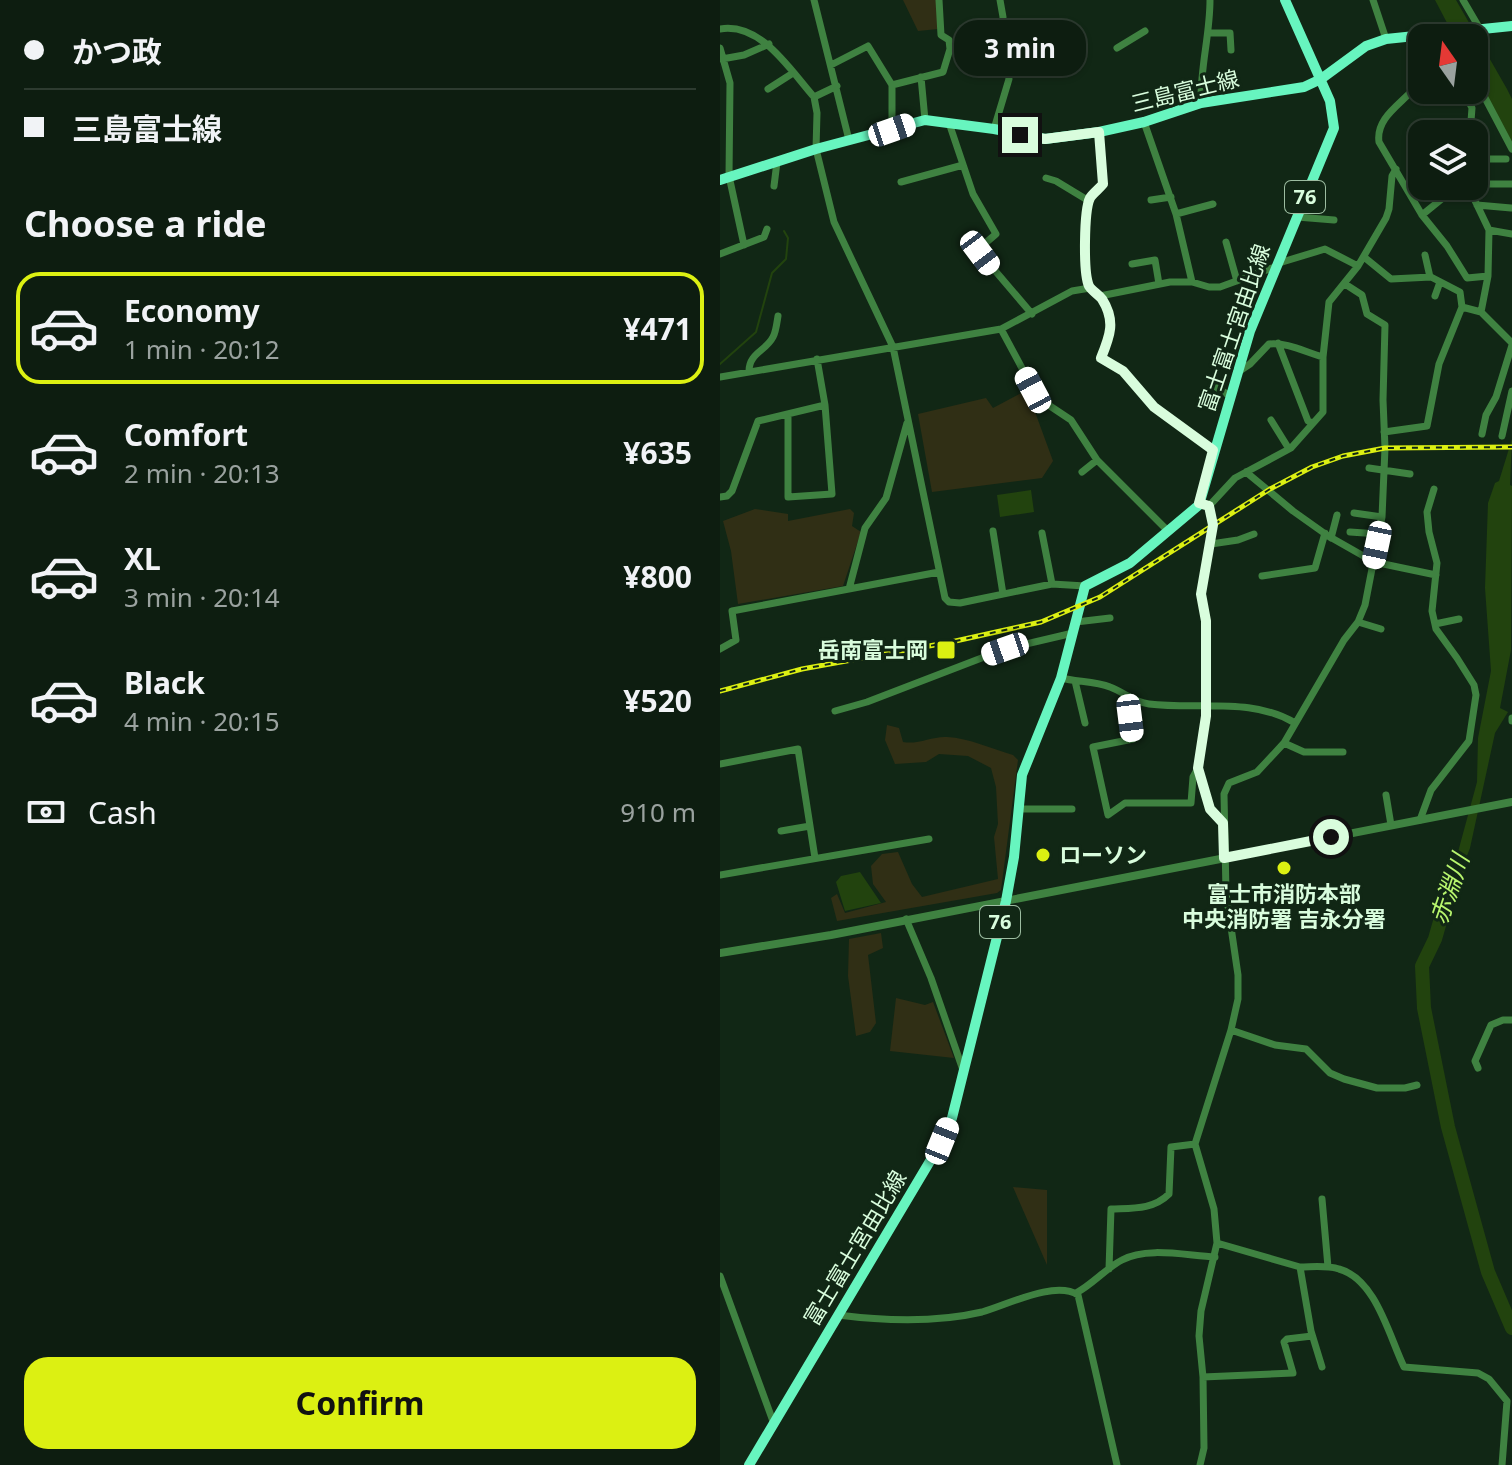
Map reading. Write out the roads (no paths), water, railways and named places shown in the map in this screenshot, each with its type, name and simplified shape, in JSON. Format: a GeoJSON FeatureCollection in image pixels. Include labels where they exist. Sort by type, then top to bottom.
{"type":"FeatureCollection","features":[{"type":"Feature","properties":{"kind":"main road","name":"富士富士宮由比線"},"geometry":{"type":"LineString","coordinates":[[1204,505],[1213,450],[1250,331],[1334,128],[1330,101],[1285,0]]}},
{"type":"Feature","properties":{"kind":"main road","name":"三島富士線"},"geometry":{"type":"LineString","coordinates":[[1488,28],[1512,26]]}},
{"type":"Feature","properties":{"kind":"main road","name":"三島富士線"},"geometry":{"type":"LineString","coordinates":[[725,178],[816,149],[925,120],[1045,139],[1099,132],[1144,122],[1201,103],[1304,87],[1321,79],[1366,46],[1386,39],[1408,38]]}},
{"type":"Feature","properties":{"kind":"main road"},"geometry":{"type":"LineString","coordinates":[[1085,586],[1130,563],[1204,505]]}},
{"type":"Feature","properties":{"kind":"main road","name":"富士富士宮由比線"},"geometry":{"type":"LineString","coordinates":[[749,1465],[942,1141],[952,1118],[1006,901],[1022,775],[1061,678],[1085,586]]}},
{"type":"Feature","properties":{"kind":"street"},"geometry":{"type":"LineString","coordinates":[[814,0],[849,140]]}},
{"type":"Feature","properties":{"kind":"street"},"geometry":{"type":"LineString","coordinates":[[892,85],[943,72],[950,49],[949,40],[939,31],[939,0]]}},
{"type":"Feature","properties":{"kind":"street"},"geometry":{"type":"LineString","coordinates":[[994,129],[1009,79],[1000,0]]}},
{"type":"Feature","properties":{"kind":"street"},"geometry":{"type":"LineString","coordinates":[[1201,103],[1202,72],[1210,33],[1210,0]]}},
{"type":"Feature","properties":{"kind":"street"},"geometry":{"type":"LineString","coordinates":[[1373,0],[1386,39]]}},
{"type":"Feature","properties":{"kind":"street"},"geometry":{"type":"LineString","coordinates":[[1463,0],[1476,24]]}},
{"type":"Feature","properties":{"kind":"street"},"geometry":{"type":"LineString","coordinates":[[720,29],[735,26],[769,44],[814,97],[816,149],[834,222],[893,347],[945,598],[953,603],[1052,584],[1085,586]]}},
{"type":"Feature","properties":{"kind":"street"},"geometry":{"type":"LineString","coordinates":[[974,27],[1003,28]]}},
{"type":"Feature","properties":{"kind":"street"},"geometry":{"type":"LineString","coordinates":[[1117,48],[1145,31]]}},
{"type":"Feature","properties":{"kind":"street"},"geometry":{"type":"LineString","coordinates":[[1210,33],[1230,33],[1231,50]]}},
{"type":"Feature","properties":{"kind":"street"},"geometry":{"type":"LineString","coordinates":[[722,59],[744,55],[769,44]]}},
{"type":"Feature","properties":{"kind":"street"},"geometry":{"type":"LineString","coordinates":[[831,65],[868,46],[892,85],[892,130]]}},
{"type":"Feature","properties":{"kind":"street"},"geometry":{"type":"LineString","coordinates":[[720,48],[730,83],[725,178],[744,245]]}},
{"type":"Feature","properties":{"kind":"street"},"geometry":{"type":"LineString","coordinates":[[768,89],[793,73]]}},
{"type":"Feature","properties":{"kind":"street"},"geometry":{"type":"LineString","coordinates":[[921,77],[925,120]]}},
{"type":"Feature","properties":{"kind":"street"},"geometry":{"type":"LineString","coordinates":[[814,97],[837,86]]}},
{"type":"Feature","properties":{"kind":"street"},"geometry":{"type":"LineString","coordinates":[[1408,97],[1384,118],[1378,131],[1383,151],[1422,215],[1467,278],[1488,276]]}},
{"type":"Feature","properties":{"kind":"street"},"geometry":{"type":"LineString","coordinates":[[1488,104],[1512,149]]}},
{"type":"Feature","properties":{"kind":"street"},"geometry":{"type":"LineString","coordinates":[[1144,122],[1171,197],[1192,282]]}},
{"type":"Feature","properties":{"kind":"street"},"geometry":{"type":"LineString","coordinates":[[949,123],[973,194],[996,234],[982,246],[980,253],[1032,314]]}},
{"type":"Feature","properties":{"kind":"street"},"geometry":{"type":"LineString","coordinates":[[1099,132],[1103,184],[1089,201],[1085,256],[1090,288],[1100,296],[1112,324],[1101,358],[1123,371],[1154,407],[1213,450]]}},
{"type":"Feature","properties":{"kind":"street"},"geometry":{"type":"LineString","coordinates":[[1488,159],[1506,159]]}},
{"type":"Feature","properties":{"kind":"street"},"geometry":{"type":"LineString","coordinates":[[774,186],[777,162]]}},
{"type":"Feature","properties":{"kind":"street"},"geometry":{"type":"LineString","coordinates":[[901,182],[963,165]]}},
{"type":"Feature","properties":{"kind":"street"},"geometry":{"type":"LineString","coordinates":[[1128,698],[1133,739],[1093,747],[1108,815],[1125,803],[1191,803],[1206,706],[1206,621],[1201,594],[1213,525],[1204,505],[1235,478],[1289,449],[1323,412],[1323,357],[1329,302],[1364,257],[1389,209],[1392,176],[1396,169]]}},
{"type":"Feature","properties":{"kind":"street"},"geometry":{"type":"LineString","coordinates":[[1046,178],[1089,201]]}},
{"type":"Feature","properties":{"kind":"street"},"geometry":{"type":"LineString","coordinates":[[1488,184],[1512,184]]}},
{"type":"Feature","properties":{"kind":"street"},"geometry":{"type":"LineString","coordinates":[[1151,200],[1171,197]]}},
{"type":"Feature","properties":{"kind":"street"},"geometry":{"type":"LineString","coordinates":[[1422,215],[1440,200]]}},
{"type":"Feature","properties":{"kind":"street"},"geometry":{"type":"LineString","coordinates":[[1474,200],[1489,230],[1488,276],[1481,312]]}},
{"type":"Feature","properties":{"kind":"street"},"geometry":{"type":"LineString","coordinates":[[1176,214],[1213,204]]}},
{"type":"Feature","properties":{"kind":"street"},"geometry":{"type":"LineString","coordinates":[[1477,205],[1511,208]]}},
{"type":"Feature","properties":{"kind":"street"},"geometry":{"type":"LineString","coordinates":[[1297,217],[1334,220]]}},
{"type":"Feature","properties":{"kind":"street"},"geometry":{"type":"LineString","coordinates":[[720,254],[764,237],[767,229]]}},
{"type":"Feature","properties":{"kind":"street"},"geometry":{"type":"LineString","coordinates":[[1489,230],[1512,234]]}},
{"type":"Feature","properties":{"kind":"street"},"geometry":{"type":"LineString","coordinates":[[1226,242],[1237,281]]}},
{"type":"Feature","properties":{"kind":"street"},"geometry":{"type":"LineString","coordinates":[[1100,296],[1159,284],[1192,282],[1220,287],[1325,249],[1358,266]]}},
{"type":"Feature","properties":{"kind":"street"},"geometry":{"type":"LineString","coordinates":[[1425,255],[1430,277]]}},
{"type":"Feature","properties":{"kind":"street"},"geometry":{"type":"LineString","coordinates":[[1364,257],[1391,279],[1430,277],[1460,292],[1462,307],[1439,364],[1427,426],[1384,432]]}},
{"type":"Feature","properties":{"kind":"street"},"geometry":{"type":"LineString","coordinates":[[1132,264],[1155,260],[1159,284]]}},
{"type":"Feature","properties":{"kind":"street"},"geometry":{"type":"LineString","coordinates":[[1435,296],[1440,282]]}},
{"type":"Feature","properties":{"kind":"street"},"geometry":{"type":"LineString","coordinates":[[1200,1465],[1204,1448],[1199,1336],[1201,1311],[1217,1243],[1212,1201],[1195,1144],[1238,999],[1238,975],[1226,893],[1224,794],[1229,783],[1257,772],[1284,743],[1344,640],[1358,622],[1365,605],[1382,517],[1385,325],[1367,314],[1362,295],[1345,284]]}},
{"type":"Feature","properties":{"kind":"street"},"geometry":{"type":"LineString","coordinates":[[720,377],[1001,329],[1072,291],[1090,288]]}},
{"type":"Feature","properties":{"kind":"street"},"geometry":{"type":"LineString","coordinates":[[1462,307],[1481,312],[1512,344],[1482,434]]}},
{"type":"Feature","properties":{"kind":"street"},"geometry":{"type":"LineString","coordinates":[[749,371],[756,354],[773,338],[778,316]]}},
{"type":"Feature","properties":{"kind":"street"},"geometry":{"type":"LineString","coordinates":[[1001,329],[1038,398],[1071,420],[1097,460],[1168,531]]}},
{"type":"Feature","properties":{"kind":"street"},"geometry":{"type":"LineString","coordinates":[[1238,372],[1269,344],[1278,343],[1323,357]]}},
{"type":"Feature","properties":{"kind":"street"},"geometry":{"type":"LineString","coordinates":[[1278,343],[1311,422]]}},
{"type":"Feature","properties":{"kind":"street"},"geometry":{"type":"LineString","coordinates":[[788,415],[788,497],[832,494],[825,405],[817,359]]}},
{"type":"Feature","properties":{"kind":"street"},"geometry":{"type":"LineString","coordinates":[[1213,385],[1230,396]]}},
{"type":"Feature","properties":{"kind":"street"},"geometry":{"type":"LineString","coordinates":[[1502,436],[1512,391]]}},
{"type":"Feature","properties":{"kind":"street"},"geometry":{"type":"LineString","coordinates":[[720,497],[732,491],[758,421],[825,405]]}},
{"type":"Feature","properties":{"kind":"street"},"geometry":{"type":"LineString","coordinates":[[849,589],[865,528],[886,498],[908,420]]}},
{"type":"Feature","properties":{"kind":"street"},"geometry":{"type":"LineString","coordinates":[[1271,420],[1289,449]]}},
{"type":"Feature","properties":{"kind":"street"},"geometry":{"type":"LineString","coordinates":[[1082,472],[1097,460]]}},
{"type":"Feature","properties":{"kind":"street"},"geometry":{"type":"LineString","coordinates":[[1369,468],[1410,474]]}},
{"type":"Feature","properties":{"kind":"street"},"geometry":{"type":"LineString","coordinates":[[1246,472],[1328,536],[1374,562],[1436,575]]}},
{"type":"Feature","properties":{"kind":"street"},"geometry":{"type":"LineString","coordinates":[[1420,820],[1431,790],[1469,741],[1476,695],[1474,685],[1435,624],[1432,601],[1437,563],[1427,512],[1434,489]]}},
{"type":"Feature","properties":{"kind":"street"},"geometry":{"type":"LineString","coordinates":[[1354,513],[1382,517]]}},
{"type":"Feature","properties":{"kind":"street"},"geometry":{"type":"LineString","coordinates":[[1262,576],[1315,568],[1337,515]]}},
{"type":"Feature","properties":{"kind":"street"},"geometry":{"type":"LineString","coordinates":[[993,531],[1003,594]]}},
{"type":"Feature","properties":{"kind":"street"},"geometry":{"type":"LineString","coordinates":[[1350,532],[1379,534]]}},
{"type":"Feature","properties":{"kind":"street"},"geometry":{"type":"LineString","coordinates":[[1042,533],[1052,584]]}},
{"type":"Feature","properties":{"kind":"street"},"geometry":{"type":"LineString","coordinates":[[1211,544],[1254,534]]}},
{"type":"Feature","properties":{"kind":"street"},"geometry":{"type":"LineString","coordinates":[[720,649],[736,640],[732,611],[939,572]]}},
{"type":"Feature","properties":{"kind":"street"},"geometry":{"type":"LineString","coordinates":[[835,711],[867,702],[1005,649],[1110,618]]}},
{"type":"Feature","properties":{"kind":"street"},"geometry":{"type":"LineString","coordinates":[[1435,624],[1459,619]]}},
{"type":"Feature","properties":{"kind":"street"},"geometry":{"type":"LineString","coordinates":[[1358,622],[1381,629]]}},
{"type":"Feature","properties":{"kind":"street"},"geometry":{"type":"LineString","coordinates":[[1061,678],[1109,686],[1128,698],[1150,704],[1265,711],[1277,713],[1295,723]]}},
{"type":"Feature","properties":{"kind":"street"},"geometry":{"type":"LineString","coordinates":[[1075,681],[1085,723]]}},
{"type":"Feature","properties":{"kind":"street"},"geometry":{"type":"LineString","coordinates":[[1284,743],[1304,752],[1343,752]]}},
{"type":"Feature","properties":{"kind":"street"},"geometry":{"type":"LineString","coordinates":[[720,764],[798,749],[815,858]]}},
{"type":"Feature","properties":{"kind":"street"},"geometry":{"type":"LineString","coordinates":[[1198,768],[1210,809],[1223,823]]}},
{"type":"Feature","properties":{"kind":"street"},"geometry":{"type":"LineString","coordinates":[[1386,795],[1391,825]]}},
{"type":"Feature","properties":{"kind":"street"},"geometry":{"type":"LineString","coordinates":[[720,953],[831,935],[1512,802]]}},
{"type":"Feature","properties":{"kind":"street"},"geometry":{"type":"LineString","coordinates":[[1018,809],[1072,809]]}},
{"type":"Feature","properties":{"kind":"street"},"geometry":{"type":"LineString","coordinates":[[781,831],[810,826]]}},
{"type":"Feature","properties":{"kind":"street"},"geometry":{"type":"LineString","coordinates":[[720,875],[929,839]]}},
{"type":"Feature","properties":{"kind":"street"},"geometry":{"type":"LineString","coordinates":[[906,919],[931,978],[964,1073]]}},
{"type":"Feature","properties":{"kind":"street"},"geometry":{"type":"LineString","coordinates":[[1478,1068],[1475,1061],[1491,1025],[1512,1020]]}},
{"type":"Feature","properties":{"kind":"street"},"geometry":{"type":"LineString","coordinates":[[1231,1030],[1275,1045],[1306,1049],[1330,1073],[1344,1079],[1377,1088],[1417,1085]]}},
{"type":"Feature","properties":{"kind":"street"},"geometry":{"type":"LineString","coordinates":[[1109,1269],[1111,1209],[1149,1207],[1160,1203],[1169,1194],[1171,1184],[1171,1147],[1195,1144]]}},
{"type":"Feature","properties":{"kind":"street"},"geometry":{"type":"LineString","coordinates":[[1322,1199],[1328,1267]]}},
{"type":"Feature","properties":{"kind":"street"},"geometry":{"type":"LineString","coordinates":[[1217,1243],[1300,1267],[1328,1267],[1353,1275],[1381,1310],[1404,1367],[1478,1373],[1489,1379],[1507,1401],[1502,1465]]}},
{"type":"Feature","properties":{"kind":"street"},"geometry":{"type":"LineString","coordinates":[[838,1315],[906,1321],[952,1317],[981,1312],[1050,1291],[1076,1293],[1134,1255],[1215,1257]]}},
{"type":"Feature","properties":{"kind":"street"},"geometry":{"type":"LineString","coordinates":[[1300,1267],[1312,1336],[1322,1367]]}},
{"type":"Feature","properties":{"kind":"street"},"geometry":{"type":"LineString","coordinates":[[720,1276],[774,1424]]}},
{"type":"Feature","properties":{"kind":"street"},"geometry":{"type":"LineString","coordinates":[[1076,1293],[1117,1465]]}},
{"type":"Feature","properties":{"kind":"street"},"geometry":{"type":"LineString","coordinates":[[1203,1377],[1293,1373],[1284,1342],[1312,1336]]}},
{"type":"Feature","properties":{"kind":"waterway"},"geometry":{"type":"LineString","coordinates":[[720,364],[756,332],[772,273],[786,259],[788,238],[784,231]]}},
{"type":"Feature","properties":{"kind":"waterway","name":"赤淵川"},"geometry":{"type":"LineString","coordinates":[[1459,867],[1435,939],[1422,966],[1424,1008],[1448,1127],[1488,1272],[1512,1328]]}},
{"type":"Feature","properties":{"kind":"railway"},"geometry":{"type":"LineString","coordinates":[[720,691],[802,669],[1041,622],[1100,597],[1270,489],[1312,467],[1343,456],[1385,448],[1512,447]]}},
{"type":"Feature","properties":{"kind":"place","name":"岳南富士岡"},"geometry":{"type":"Point","coordinates":[946,650]}},
{"type":"Feature","properties":{"kind":"place","name":"ローソン"},"geometry":{"type":"Point","coordinates":[1043,855]}},
{"type":"Feature","properties":{"kind":"place","name":"富士市消防本部 中央消防署 吉永分署"},"geometry":{"type":"Point","coordinates":[1284,868]}}]}
